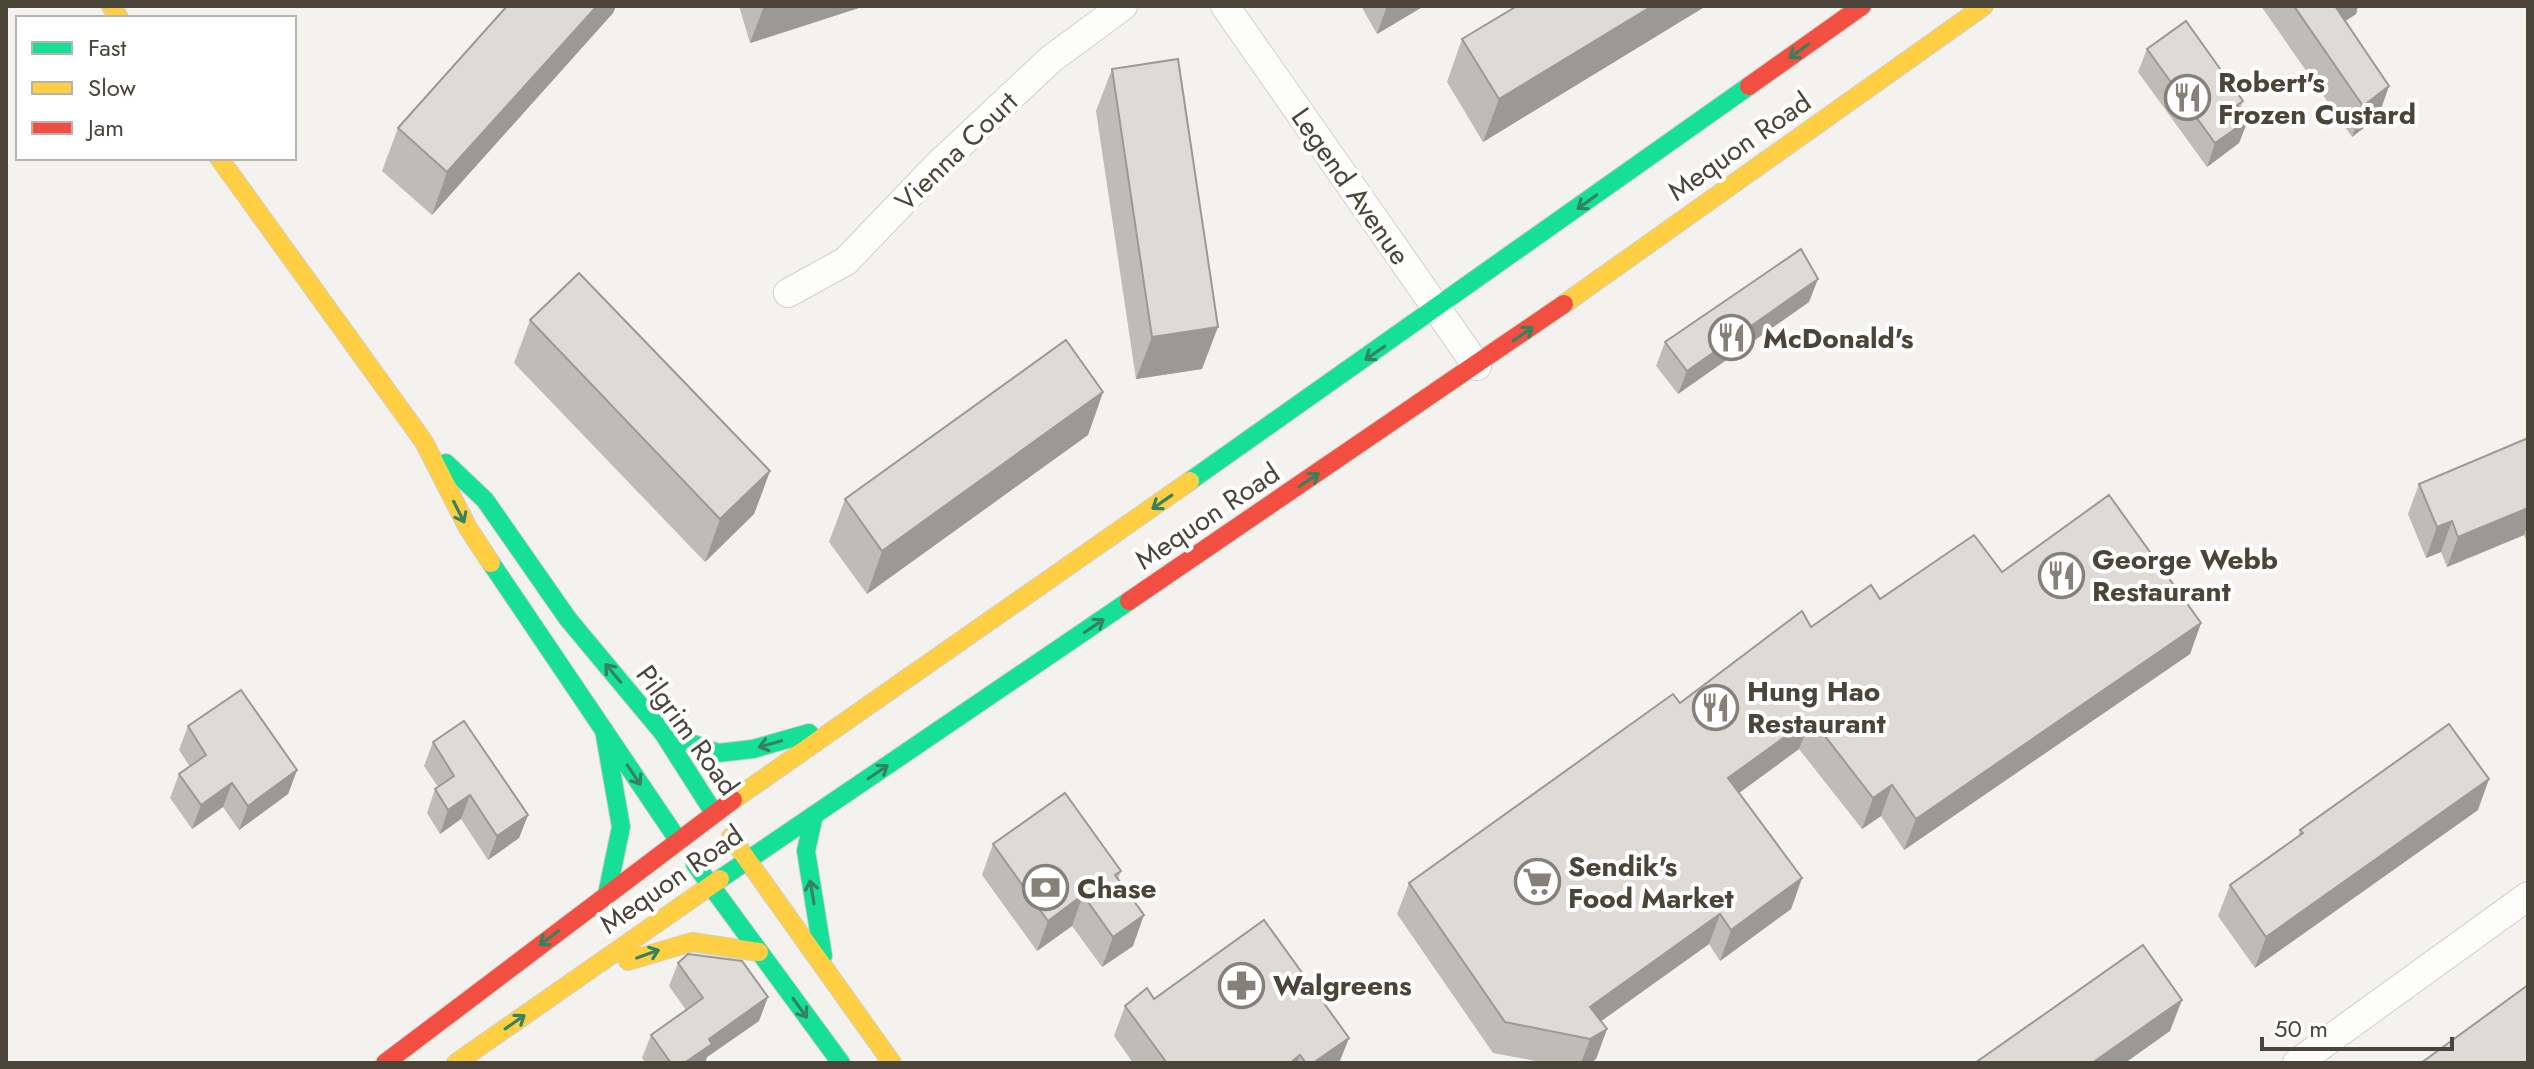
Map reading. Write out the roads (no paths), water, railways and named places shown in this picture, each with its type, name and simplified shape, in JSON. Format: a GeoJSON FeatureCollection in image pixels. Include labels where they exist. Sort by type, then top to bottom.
{"type":"FeatureCollection","features":[{"type":"Feature","properties":{"kind":"main road","name":"Mequon Road"},"geometry":{"type":"LineString","coordinates":[[385,1063],[714,813],[1437,309],[1862,6]]}},
{"type":"Feature","properties":{"kind":"main road","name":"Mequon Road"},"geometry":{"type":"LineString","coordinates":[[456,1063],[748,859],[1477,366],[1984,6]]}},
{"type":"Feature","properties":{"kind":"main road","name":"Pilgrim Road"},"geometry":{"type":"LineString","coordinates":[[220,160],[424,442],[468,528],[678,840],[759,952],[856,1054],[892,1063]]}},
{"type":"Feature","properties":{"kind":"main road","name":"Pilgrim Road"},"geometry":{"type":"LineString","coordinates":[[424,442],[485,500],[568,619],[663,733],[714,813],[826,969],[856,1054]]}},
{"type":"Feature","properties":{"kind":"main road"},"geometry":{"type":"LineString","coordinates":[[663,733],[718,753],[845,722]]}},
{"type":"Feature","properties":{"kind":"main road"},"geometry":{"type":"LineString","coordinates":[[604,730],[621,827],[607,894]]}},
{"type":"Feature","properties":{"kind":"main road"},"geometry":{"type":"LineString","coordinates":[[814,815],[806,851],[826,969]]}},
{"type":"Feature","properties":{"kind":"main road"},"geometry":{"type":"LineString","coordinates":[[574,981],[686,940],[708,939],[759,952]]}},
{"type":"Feature","properties":{"kind":"street","name":"Vienna Court"},"geometry":{"type":"LineString","coordinates":[[788,293],[846,261],[937,166],[1051,59],[1123,6]]}},
{"type":"Feature","properties":{"kind":"street","name":"Legend Avenue"},"geometry":{"type":"LineString","coordinates":[[1225,6],[1477,366]]}},
{"type":"Feature","properties":{"kind":"street"},"geometry":{"type":"LineString","coordinates":[[2297,1063],[2528,896]]}},
{"type":"Feature","properties":{"kind":"place","name":"Robert's Frozen Custard"},"geometry":{"type":"Point","coordinates":[2187,98]}},
{"type":"Feature","properties":{"kind":"place","name":"McDonald's"},"geometry":{"type":"Point","coordinates":[1732,338]}},
{"type":"Feature","properties":{"kind":"place","name":"George Webb Restaurant"},"geometry":{"type":"Point","coordinates":[2061,575]}},
{"type":"Feature","properties":{"kind":"place","name":"Hung Hao Restaurant"},"geometry":{"type":"Point","coordinates":[1716,707]}},
{"type":"Feature","properties":{"kind":"place","name":"Sendik's Food Market"},"geometry":{"type":"Point","coordinates":[1537,882]}},
{"type":"Feature","properties":{"kind":"place","name":"Chase"},"geometry":{"type":"Point","coordinates":[1046,888]}},
{"type":"Feature","properties":{"kind":"place","name":"Walgreens"},"geometry":{"type":"Point","coordinates":[1242,985]}}]}
